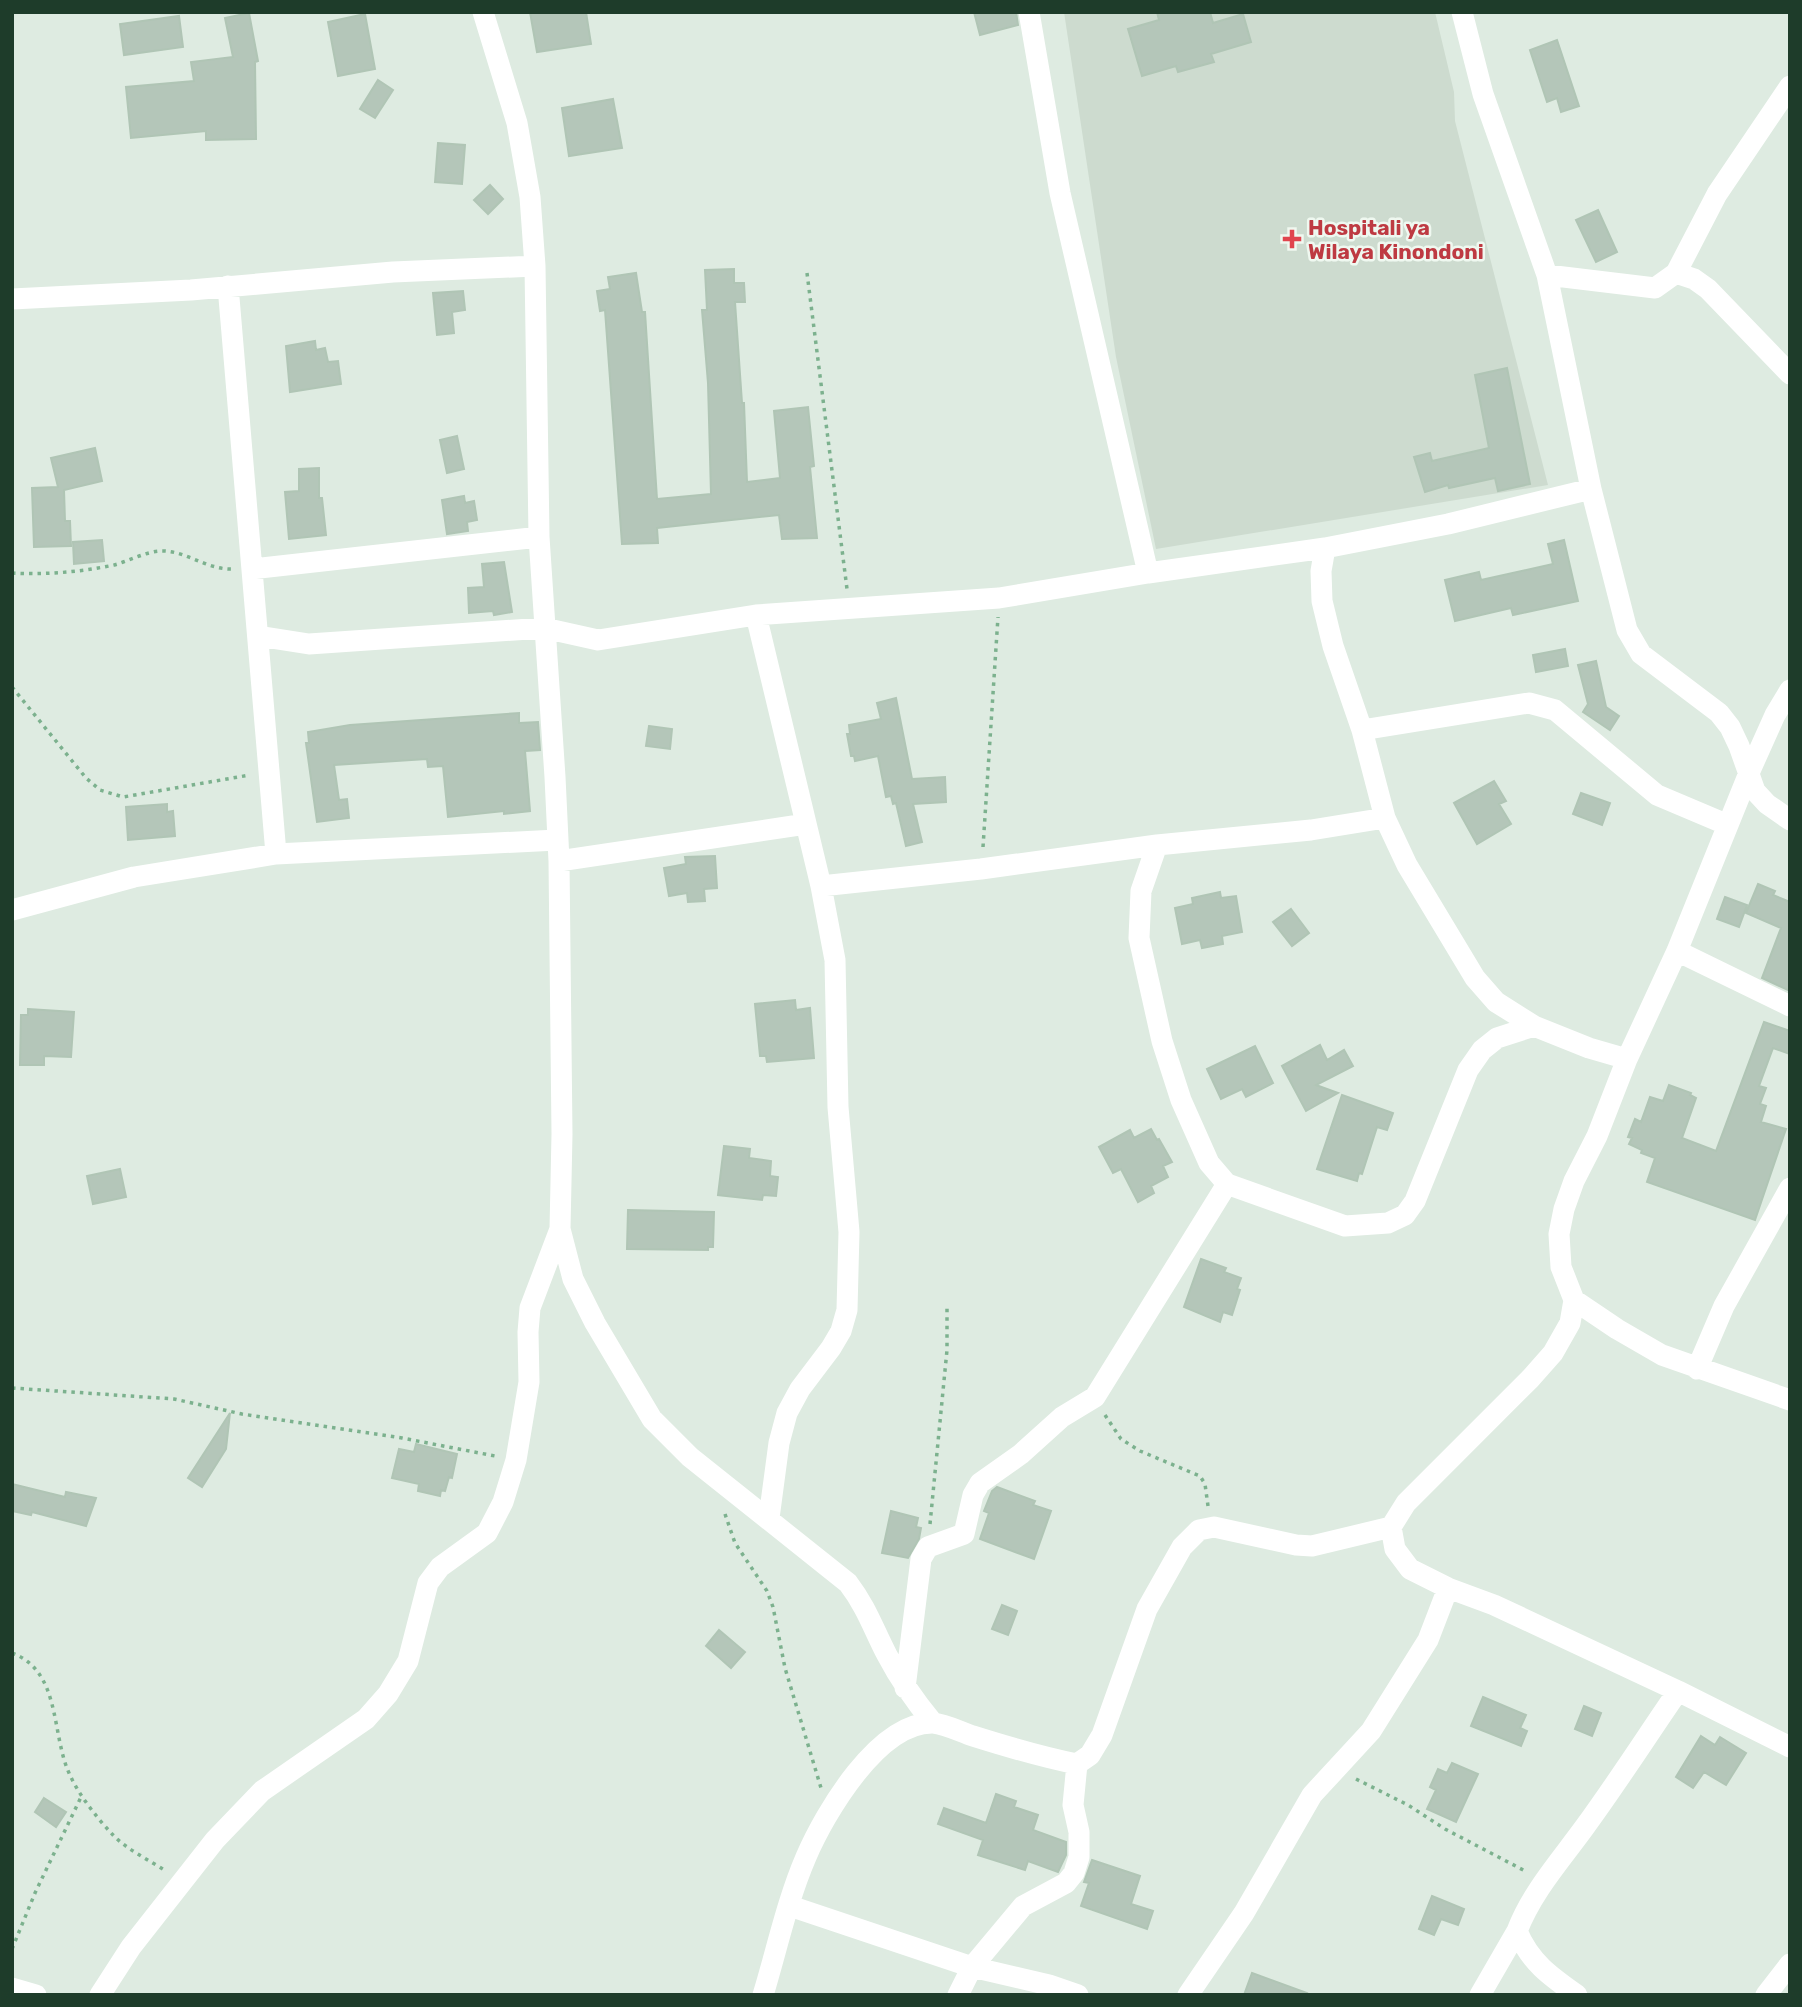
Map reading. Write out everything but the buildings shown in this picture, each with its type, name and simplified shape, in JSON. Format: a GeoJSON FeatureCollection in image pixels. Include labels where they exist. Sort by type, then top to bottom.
{"type":"FeatureCollection","features":[{"type":"Feature","properties":{"kind":"street"},"geometry":{"type":"LineString","coordinates":[[483,12],[517,123],[530,197],[536,266],[539,537],[558,850],[562,1134],[560,1229],[573,1279],[601,1333],[652,1419],[690,1457],[848,1583],[864,1604],[905,1688],[933,1723],[1041,1757],[1077,1764],[1090,1755],[1102,1735],[1147,1609],[1182,1547],[1199,1530],[1214,1527],[1312,1546],[1391,1527]]}},
{"type":"Feature","properties":{"kind":"street"},"geometry":{"type":"LineString","coordinates":[[1029,12],[1060,193],[1149,573]]}},
{"type":"Feature","properties":{"kind":"street"},"geometry":{"type":"LineString","coordinates":[[1462,12],[1483,94],[1547,275],[1591,489],[1627,630],[1641,654],[1718,713],[1730,727],[1755,791],[1767,804],[1790,820]]}},
{"type":"Feature","properties":{"kind":"street"},"geometry":{"type":"LineString","coordinates":[[1547,275],[1655,288],[1676,273],[1717,194],[1790,86]]}},
{"type":"Feature","properties":{"kind":"street"},"geometry":{"type":"LineString","coordinates":[[12,299],[228,286],[393,272],[536,266]]}},
{"type":"Feature","properties":{"kind":"street"},"geometry":{"type":"LineString","coordinates":[[1676,273],[1694,279],[1708,289],[1790,374]]}},
{"type":"Feature","properties":{"kind":"street"},"geometry":{"type":"LineString","coordinates":[[228,286],[276,855]]}},
{"type":"Feature","properties":{"kind":"street"},"geometry":{"type":"LineString","coordinates":[[258,636],[310,644],[544,628],[598,640],[756,614],[999,598],[1325,548],[1448,524],[1591,489]]}},
{"type":"Feature","properties":{"kind":"street"},"geometry":{"type":"LineString","coordinates":[[252,569],[539,537]]}},
{"type":"Feature","properties":{"kind":"street"},"geometry":{"type":"LineString","coordinates":[[1325,548],[1321,571],[1322,601],[1333,646],[1362,730],[1385,817],[1406,865],[1475,978],[1496,1002],[1534,1026],[1589,1048],[1627,1059]]}},
{"type":"Feature","properties":{"kind":"street"},"geometry":{"type":"LineString","coordinates":[[756,614],[821,886],[835,960],[838,1107],[849,1232],[847,1310],[836,1340],[800,1389],[787,1413],[779,1443],[769,1518]]}},
{"type":"Feature","properties":{"kind":"street"},"geometry":{"type":"LineString","coordinates":[[1790,690],[1775,715],[1749,773],[1677,951],[1627,1059],[1597,1136],[1574,1181],[1564,1209],[1559,1234],[1562,1267],[1574,1300],[1570,1323],[1553,1353],[1530,1380],[1406,1503],[1391,1527],[1395,1549],[1410,1569],[1678,1690],[1790,1746]]}},
{"type":"Feature","properties":{"kind":"street"},"geometry":{"type":"LineString","coordinates":[[1362,730],[1512,704],[1529,703],[1542,706],[1555,710],[1657,795],[1728,825]]}},
{"type":"Feature","properties":{"kind":"street"},"geometry":{"type":"LineString","coordinates":[[821,886],[981,869],[1157,845],[1311,830],[1385,817]]}},
{"type":"Feature","properties":{"kind":"street"},"geometry":{"type":"LineString","coordinates":[[12,910],[135,877],[276,855],[558,850],[806,824]]}},
{"type":"Feature","properties":{"kind":"street"},"geometry":{"type":"LineString","coordinates":[[1157,845],[1141,891],[1139,938],[1162,1041],[1181,1100],[1209,1163],[1227,1184],[1345,1226],[1388,1223],[1405,1215],[1415,1201],[1430,1167],[1468,1070],[1482,1050],[1497,1038],[1534,1026]]}},
{"type":"Feature","properties":{"kind":"street"},"geometry":{"type":"LineString","coordinates":[[1677,951],[1790,1006]]}},
{"type":"Feature","properties":{"kind":"street"},"geometry":{"type":"LineString","coordinates":[[905,1688],[921,1559],[928,1547],[964,1534],[973,1495],[980,1483],[1021,1454],[1062,1417],[1095,1397],[1227,1184]]}},
{"type":"Feature","properties":{"kind":"street"},"geometry":{"type":"LineString","coordinates":[[1697,1369],[1724,1306],[1790,1188]]}},
{"type":"Feature","properties":{"kind":"street"},"geometry":{"type":"LineString","coordinates":[[100,1995],[131,1947],[215,1839],[262,1791],[366,1719],[388,1694],[408,1661],[428,1583],[440,1567],[486,1533],[503,1502],[516,1460],[529,1382],[527,1332],[530,1308],[560,1229]]}},
{"type":"Feature","properties":{"kind":"street"},"geometry":{"type":"LineString","coordinates":[[1574,1300],[1662,1355],[1790,1400]]}},
{"type":"Feature","properties":{"kind":"street"},"geometry":{"type":"LineString","coordinates":[[1188,1995],[1244,1913],[1312,1795],[1371,1731],[1428,1640],[1448,1588]]}},
{"type":"Feature","properties":{"kind":"street"},"geometry":{"type":"LineString","coordinates":[[1480,1995],[1517,1931],[1525,1911],[1678,1690]]}},
{"type":"Feature","properties":{"kind":"street"},"geometry":{"type":"LineString","coordinates":[[763,1995],[806,1858],[828,1814],[858,1771],[879,1747],[893,1735],[933,1723]]}},
{"type":"Feature","properties":{"kind":"street"},"geometry":{"type":"LineString","coordinates":[[958,1995],[972,1967],[1023,1906],[1066,1883],[1074,1873],[1079,1857],[1079,1832],[1073,1805],[1077,1764]]}},
{"type":"Feature","properties":{"kind":"street"},"geometry":{"type":"LineString","coordinates":[[790,1906],[972,1967],[1049,1984],[1078,1995]]}},
{"type":"Feature","properties":{"kind":"street"},"geometry":{"type":"LineString","coordinates":[[1517,1931],[1525,1950],[1549,1976],[1577,1995]]}},
{"type":"Feature","properties":{"kind":"street"},"geometry":{"type":"LineString","coordinates":[[1766,1995],[1790,1964]]}},
{"type":"Feature","properties":{"kind":"street"},"geometry":{"type":"LineString","coordinates":[[12,1988],[36,1995]]}},
{"type":"Feature","properties":{"kind":"path"},"geometry":{"type":"LineString","coordinates":[[807,272],[824,423],[850,608]]}},
{"type":"Feature","properties":{"kind":"path"},"geometry":{"type":"LineString","coordinates":[[12,573],[45,575],[115,564],[156,551],[169,551],[214,568],[252,569]]}},
{"type":"Feature","properties":{"kind":"path"},"geometry":{"type":"LineString","coordinates":[[981,869],[993,723],[999,598]]}},
{"type":"Feature","properties":{"kind":"path"},"geometry":{"type":"LineString","coordinates":[[12,687],[86,778],[100,790],[123,797],[270,771]]}},
{"type":"Feature","properties":{"kind":"path"},"geometry":{"type":"LineString","coordinates":[[928,1547],[947,1350],[947,1304]]}},
{"type":"Feature","properties":{"kind":"path"},"geometry":{"type":"LineString","coordinates":[[12,1388],[174,1399],[242,1414],[402,1438],[516,1460]]}},
{"type":"Feature","properties":{"kind":"path"},"geometry":{"type":"LineString","coordinates":[[1095,1397],[1121,1439],[1140,1451],[1200,1476],[1205,1484],[1208,1510],[1199,1530]]}},
{"type":"Feature","properties":{"kind":"path"},"geometry":{"type":"LineString","coordinates":[[724,1509],[735,1543],[767,1591],[773,1607],[785,1668],[828,1814]]}},
{"type":"Feature","properties":{"kind":"path"},"geometry":{"type":"LineString","coordinates":[[12,1653],[32,1663],[42,1678],[53,1706],[69,1773],[82,1795],[114,1836],[183,1882]]}},
{"type":"Feature","properties":{"kind":"path"},"geometry":{"type":"LineString","coordinates":[[1336,1769],[1408,1805],[1445,1829],[1545,1881]]}},
{"type":"Feature","properties":{"kind":"path"},"geometry":{"type":"LineString","coordinates":[[12,1949],[35,1893],[82,1795]]}},
{"type":"Feature","properties":{"kind":"shaded area","name":"Hospitali ya Wilaya Kinondoni"},"geometry":{"type":"Polygon","coordinates":[[[1064,12],[1435,12],[1454,92],[1455,121],[1548,485],[1156,549],[1116,357],[1064,12]]]}},
{"type":"Feature","properties":{"kind":"place","name":"Hospitali ya Wilaya Kinondoni"},"geometry":{"type":"Point","coordinates":[1292,239]}}]}
